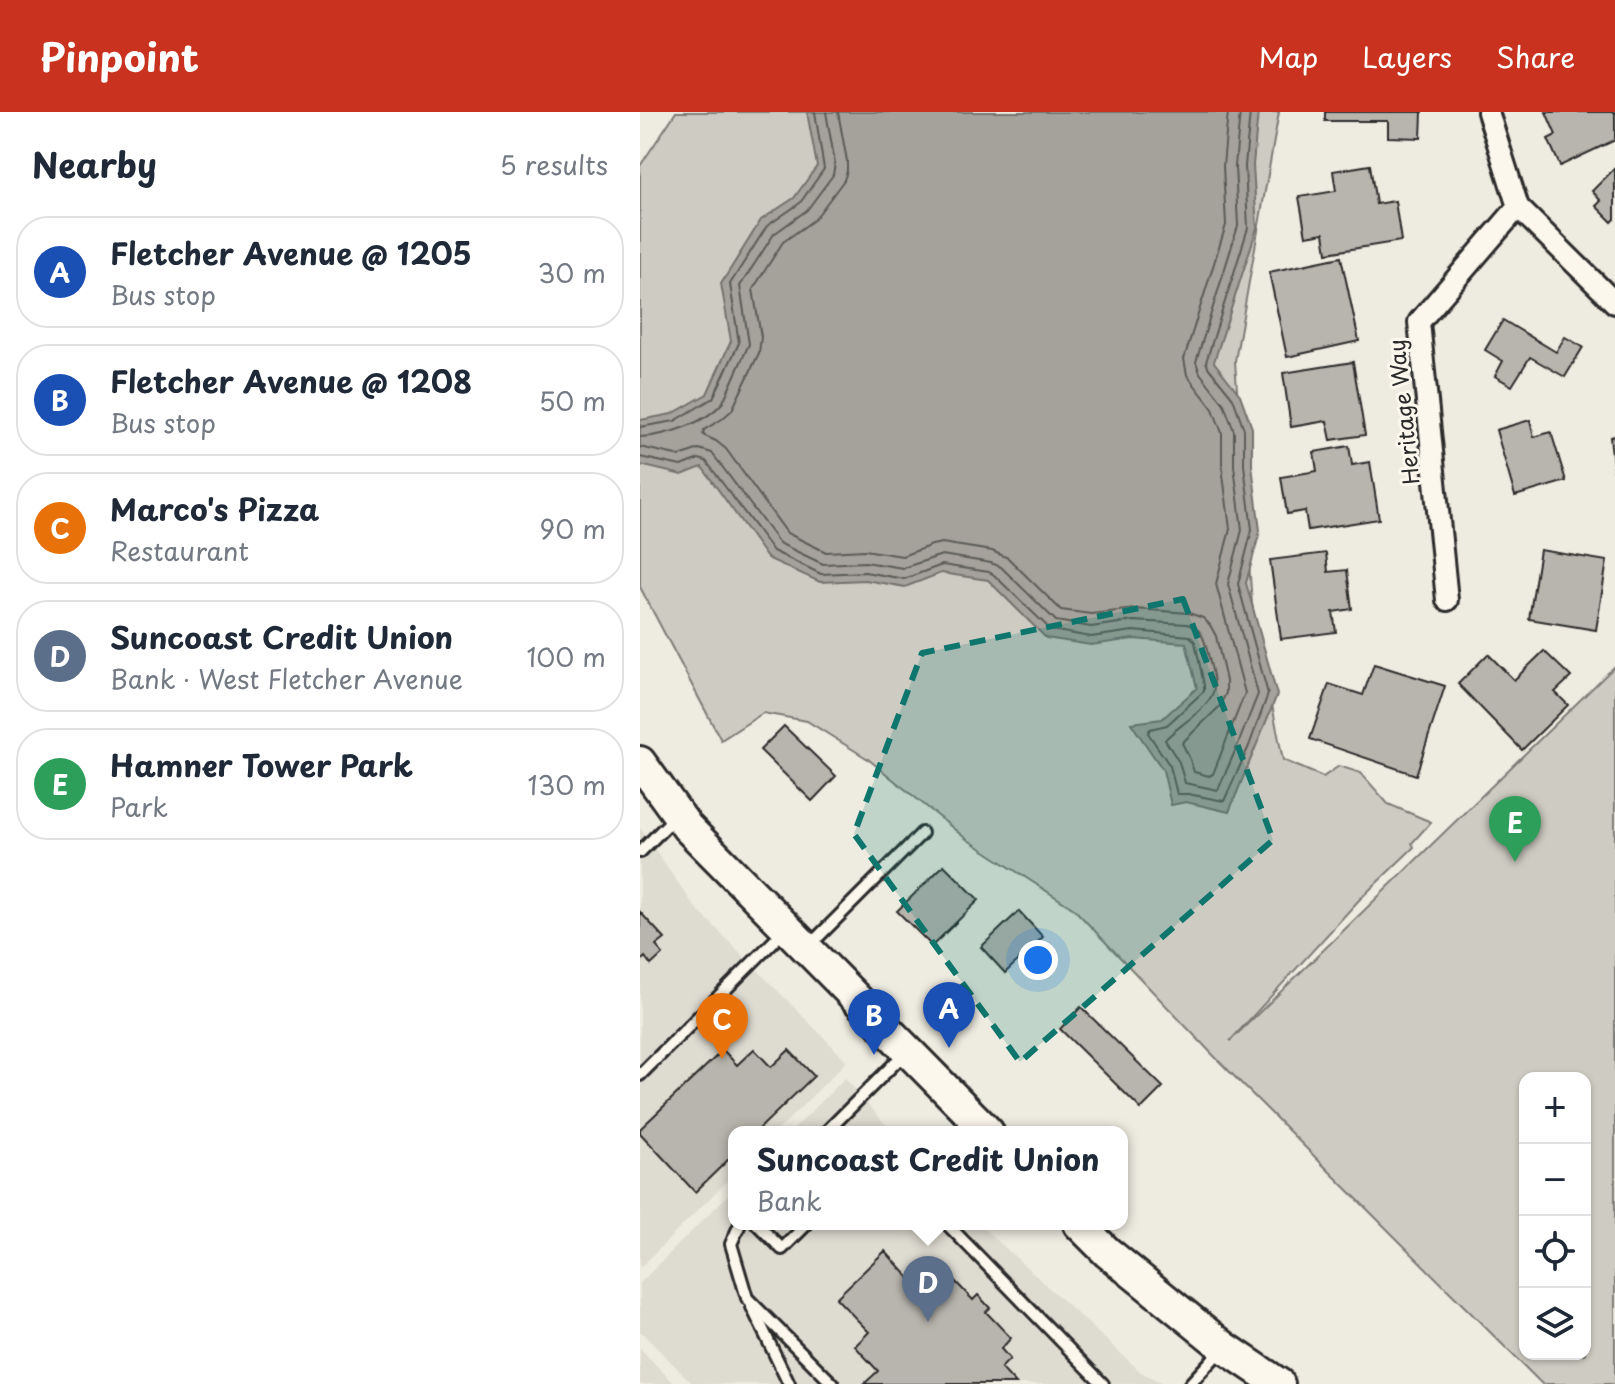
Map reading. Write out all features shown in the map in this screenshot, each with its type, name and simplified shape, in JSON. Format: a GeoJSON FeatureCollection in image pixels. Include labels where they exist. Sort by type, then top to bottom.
{"type":"FeatureCollection","features":[{"type":"Feature","properties":{"kind":"main road"},"geometry":{"type":"LineString","coordinates":[[640,762],[687,827],[982,1126]]}},
{"type":"Feature","properties":{"kind":"main road"},"geometry":{"type":"LineString","coordinates":[[1085,1230],[1107,1252],[1224,1347],[1279,1384]]}},
{"type":"Feature","properties":{"kind":"street"},"geometry":{"type":"LineString","coordinates":[[1488,112],[1518,207],[1615,303]]}},
{"type":"Feature","properties":{"kind":"street","name":"Heritage Way"},"geometry":{"type":"LineString","coordinates":[[1447,600],[1419,322],[1518,207]]}},
{"type":"Feature","properties":{"kind":"lane"},"geometry":{"type":"LineString","coordinates":[[640,852],[677,814]]}},
{"type":"Feature","properties":{"kind":"lane"},"geometry":{"type":"LineString","coordinates":[[640,1075],[922,833]]}},
{"type":"Feature","properties":{"kind":"lane"},"geometry":{"type":"LineString","coordinates":[[832,1126],[908,1050]]}},
{"type":"Feature","properties":{"kind":"lane"},"geometry":{"type":"LineString","coordinates":[[737,1230],[731,1244],[747,1298],[789,1384]]}},
{"type":"Feature","properties":{"kind":"lane"},"geometry":{"type":"LineString","coordinates":[[763,1230],[782,1249],[801,1230]]}},
{"type":"Feature","properties":{"kind":"lane"},"geometry":{"type":"LineString","coordinates":[[953,1230],[1097,1382]]}},
{"type":"Feature","properties":{"kind":"lane"},"geometry":{"type":"LineString","coordinates":[[747,1298],[833,1384]]}},
{"type":"Feature","properties":{"kind":"lane"},"geometry":{"type":"LineString","coordinates":[[1190,1384],[1224,1347]]}},
{"type":"Feature","properties":{"kind":"highlighted area"},"geometry":{"type":"Polygon","coordinates":[[[1183,599],[1273,840],[1020,1062],[854,834],[922,653],[1183,599]]]}},
{"type":"Feature","properties":{"kind":"shaded area"},"geometry":{"type":"Polygon","coordinates":[[[676,112],[1279,112],[1235,361],[1252,604],[1283,760],[1323,777],[1339,766],[1361,773],[1388,804],[1431,822],[1412,843],[1414,847],[1359,900],[1230,1041],[1615,666],[1615,1384],[1542,1384],[1215,1057],[1074,909],[965,838],[868,759],[807,721],[763,713],[721,740],[640,587],[640,166],[676,112]]]}},
{"type":"Feature","properties":{"kind":"shaded area"},"geometry":{"type":"Polygon","coordinates":[[[640,828],[694,906],[847,1061],[782,1126],[728,1126],[728,1180],[640,1268],[640,828]]]}},
{"type":"Feature","properties":{"kind":"shaded area"},"geometry":{"type":"Polygon","coordinates":[[[845,1078],[887,1126],[797,1126],[845,1078]]]}},
{"type":"Feature","properties":{"kind":"shaded area"},"geometry":{"type":"Polygon","coordinates":[[[728,1195],[728,1230],[986,1230],[1141,1372],[1162,1384],[693,1384],[640,1331],[640,1283],[728,1195]]]}},
{"type":"Feature","properties":{"kind":"shaded area"},"geometry":{"type":"Polygon","coordinates":[[[640,1349],[675,1384],[640,1384],[640,1349]]]}},
{"type":"Feature","properties":{"kind":"water"},"geometry":{"type":"Polygon","coordinates":[[[807,112],[1258,112],[1253,165],[1257,228],[1214,362],[1240,395],[1252,428],[1252,465],[1260,531],[1246,583],[1277,695],[1229,812],[1186,802],[1171,805],[1163,770],[1131,723],[1162,719],[1197,688],[1186,643],[1133,639],[1091,645],[1046,638],[988,580],[941,573],[905,587],[865,580],[820,582],[767,558],[702,467],[682,475],[640,465],[640,420],[672,414],[707,394],[731,341],[721,284],[761,220],[794,198],[817,166],[807,112]]]}},
{"type":"Feature","properties":{"kind":"building"},"geometry":{"type":"Polygon","coordinates":[[[1325,112],[1422,112],[1421,138],[1388,137],[1388,121],[1325,121],[1325,112]]]}},
{"type":"Feature","properties":{"kind":"building"},"geometry":{"type":"Polygon","coordinates":[[[1546,112],[1615,112],[1615,140],[1560,166],[1548,139],[1556,135],[1546,112]]]}},
{"type":"Feature","properties":{"kind":"building"},"geometry":{"type":"Polygon","coordinates":[[[1370,165],[1376,204],[1395,201],[1401,241],[1327,253],[1324,233],[1306,236],[1299,197],[1336,191],[1333,171],[1370,165]]]}},
{"type":"Feature","properties":{"kind":"building"},"geometry":{"type":"Polygon","coordinates":[[[1615,168],[1615,219],[1612,222],[1596,206],[1601,201],[1592,191],[1615,168]]]}},
{"type":"Feature","properties":{"kind":"building"},"geometry":{"type":"Polygon","coordinates":[[[1341,257],[1359,341],[1287,357],[1269,272],[1341,257]]]}},
{"type":"Feature","properties":{"kind":"building"},"geometry":{"type":"Polygon","coordinates":[[[1503,320],[1556,352],[1565,337],[1583,347],[1565,377],[1530,357],[1512,386],[1495,376],[1503,361],[1485,350],[1503,320]]]}},
{"type":"Feature","properties":{"kind":"building"},"geometry":{"type":"Polygon","coordinates":[[[1353,362],[1365,435],[1331,440],[1327,421],[1291,427],[1283,373],[1353,362]]]}},
{"type":"Feature","properties":{"kind":"building"},"geometry":{"type":"Polygon","coordinates":[[[1530,420],[1534,437],[1551,432],[1566,481],[1515,496],[1496,430],[1530,420]]]}},
{"type":"Feature","properties":{"kind":"building"},"geometry":{"type":"Polygon","coordinates":[[[1615,436],[1615,473],[1614,473],[1610,437],[1615,436]]]}},
{"type":"Feature","properties":{"kind":"building"},"geometry":{"type":"Polygon","coordinates":[[[1349,446],[1352,465],[1370,462],[1379,519],[1308,530],[1305,511],[1287,514],[1281,477],[1317,471],[1314,452],[1349,446]]]}},
{"type":"Feature","properties":{"kind":"building"},"geometry":{"type":"Polygon","coordinates":[[[1540,550],[1607,561],[1596,630],[1529,619],[1540,550]]]}},
{"type":"Feature","properties":{"kind":"building"},"geometry":{"type":"Polygon","coordinates":[[[1326,553],[1328,572],[1347,570],[1352,609],[1333,612],[1336,632],[1281,639],[1270,560],[1326,553]]]}},
{"type":"Feature","properties":{"kind":"building"},"geometry":{"type":"Polygon","coordinates":[[[1544,651],[1571,677],[1555,692],[1568,705],[1522,750],[1458,684],[1488,654],[1514,680],[1544,651]]]}},
{"type":"Feature","properties":{"kind":"building"},"geometry":{"type":"Polygon","coordinates":[[[1374,664],[1445,686],[1416,775],[1310,739],[1329,684],[1363,695],[1374,664]]]}},
{"type":"Feature","properties":{"kind":"building"},"geometry":{"type":"Polygon","coordinates":[[[784,726],[836,776],[812,801],[760,750],[784,726]]]}},
{"type":"Feature","properties":{"kind":"building"},"geometry":{"type":"Polygon","coordinates":[[[944,865],[979,900],[932,946],[897,911],[944,865]]]}},
{"type":"Feature","properties":{"kind":"building"},"geometry":{"type":"Polygon","coordinates":[[[1019,911],[1043,937],[1005,973],[981,947],[1019,911]]]}},
{"type":"Feature","properties":{"kind":"building"},"geometry":{"type":"Polygon","coordinates":[[[640,912],[665,939],[656,946],[663,954],[651,965],[645,957],[640,962],[640,912]]]}},
{"type":"Feature","properties":{"kind":"building"},"geometry":{"type":"Polygon","coordinates":[[[1081,1007],[1163,1087],[1141,1109],[1060,1029],[1081,1007]]]}},
{"type":"Feature","properties":{"kind":"building"},"geometry":{"type":"Polygon","coordinates":[[[754,1049],[771,1067],[789,1050],[814,1076],[762,1126],[728,1126],[728,1160],[695,1192],[640,1133],[640,1129],[723,1050],[737,1065],[754,1049]]]}},
{"type":"Feature","properties":{"kind":"building"},"geometry":{"type":"Polygon","coordinates":[[[885,1251],[916,1285],[927,1275],[937,1285],[948,1274],[973,1300],[978,1295],[990,1308],[986,1312],[1011,1338],[1001,1349],[1010,1359],[1001,1368],[1016,1384],[864,1384],[878,1371],[855,1346],[869,1332],[836,1298],[885,1251]]]}},
{"type":"Feature","properties":{"kind":"place","name":"Hamner Tower Park"},"geometry":{"type":"Point","coordinates":[1515,862]}},
{"type":"Feature","properties":{"kind":"place","name":"Fletcher Avenue @ 1205"},"geometry":{"type":"Point","coordinates":[949,1048]}},
{"type":"Feature","properties":{"kind":"place","name":"Fletcher Avenue @ 1208"},"geometry":{"type":"Point","coordinates":[874,1055]}},
{"type":"Feature","properties":{"kind":"place","name":"Marco's Pizza"},"geometry":{"type":"Point","coordinates":[722,1059]}},
{"type":"Feature","properties":{"kind":"place","name":"Suncoast Credit Union"},"geometry":{"type":"Point","coordinates":[928,1322]}}]}
